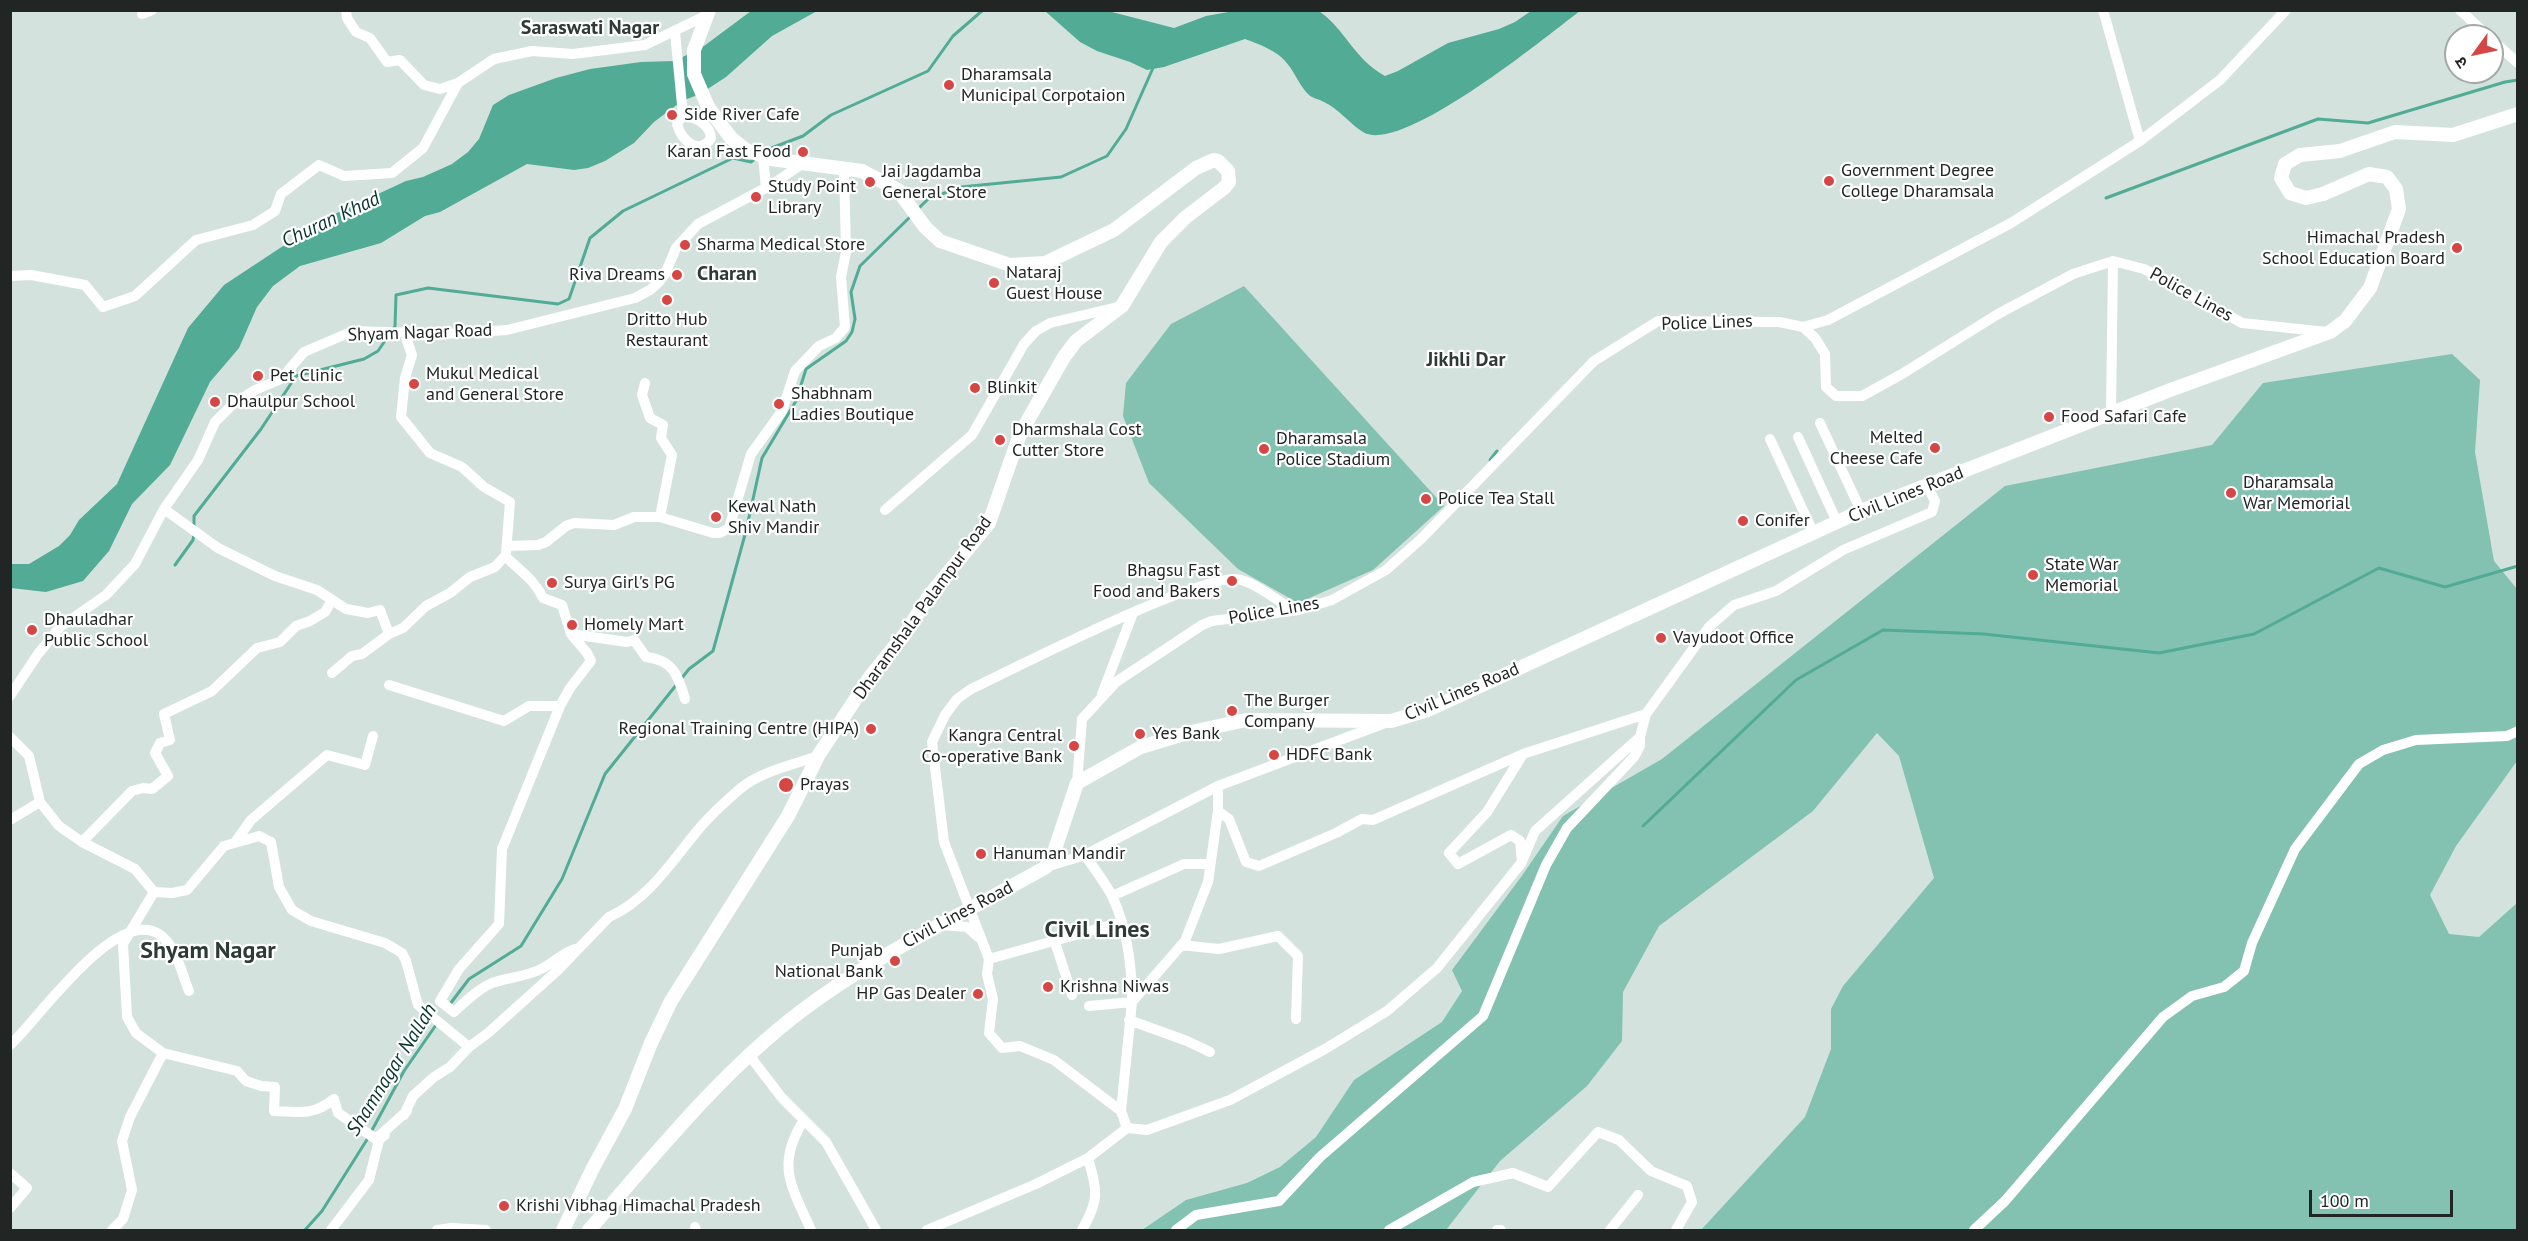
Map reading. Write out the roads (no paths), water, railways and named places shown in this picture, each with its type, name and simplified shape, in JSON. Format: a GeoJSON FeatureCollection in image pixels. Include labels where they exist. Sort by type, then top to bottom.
{"type":"FeatureCollection","features":[{"type":"Feature","properties":{"kind":"main road","name":"Dharamshala Palampur Road"},"geometry":{"type":"LineString","coordinates":[[563,1230],[625,1109],[651,1043],[671,1001],[788,816],[818,756],[870,677],[904,634],[929,597],[989,523],[1020,434],[1064,357],[1077,341],[1122,306],[1157,248],[1186,217],[1227,185],[1229,174],[1222,164],[1214,160],[1203,165],[1114,230],[1037,264],[1010,265],[947,244],[933,236],[898,190],[884,181],[844,166],[802,164],[763,156],[746,150],[728,135],[708,108],[694,74],[694,50],[708,13]]}},
{"type":"Feature","properties":{"kind":"main road"},"geometry":{"type":"LineString","coordinates":[[2330,332],[2345,321],[2370,288],[2399,209],[2396,189],[2387,177],[2369,174],[2323,194],[2306,198],[2290,193],[2281,178],[2285,164],[2300,155],[2340,151],[2395,132],[2453,135],[2517,114]]}},
{"type":"Feature","properties":{"kind":"main road","name":"Civil Lines Road"},"geometry":{"type":"LineString","coordinates":[[1077,783],[1141,747],[1187,733],[1246,720],[1391,721],[1428,710],[1861,511],[2330,332]]}},
{"type":"Feature","properties":{"kind":"main road"},"geometry":{"type":"LineString","coordinates":[[1046,867],[1053,855],[1077,783]]}},
{"type":"Feature","properties":{"kind":"main road","name":"Civil Lines Road"},"geometry":{"type":"LineString","coordinates":[[589,1230],[688,1117],[749,1055],[801,1012],[898,947],[969,911],[1046,867]]}},
{"type":"Feature","properties":{"kind":"street"},"geometry":{"type":"LineString","coordinates":[[346,10],[347,18],[356,32],[370,38],[387,62],[400,60],[424,86],[440,89],[458,83],[494,59],[532,51],[573,54],[645,45],[675,32],[708,13]]}},
{"type":"Feature","properties":{"kind":"street"},"geometry":{"type":"LineString","coordinates":[[2103,10],[2140,141]]}},
{"type":"Feature","properties":{"kind":"street"},"geometry":{"type":"LineString","coordinates":[[1803,327],[1828,320],[2011,223],[2140,141],[2220,80],[2286,10]]}},
{"type":"Feature","properties":{"kind":"street"},"geometry":{"type":"LineString","coordinates":[[2460,10],[2475,24]]}},
{"type":"Feature","properties":{"kind":"street"},"geometry":{"type":"LineString","coordinates":[[675,32],[684,115]]}},
{"type":"Feature","properties":{"kind":"street"},"geometry":{"type":"LineString","coordinates":[[2504,51],[2517,62]]}},
{"type":"Feature","properties":{"kind":"street"},"geometry":{"type":"LineString","coordinates":[[10,276],[31,275],[85,285],[103,307],[135,296],[196,240],[253,225],[275,210],[281,194],[319,165],[344,176],[392,173],[423,148],[458,83]]}},
{"type":"Feature","properties":{"kind":"street"},"geometry":{"type":"LineString","coordinates":[[763,156],[766,188]]}},
{"type":"Feature","properties":{"kind":"street","name":"Shyam Nagar Road"},"geometry":{"type":"LineString","coordinates":[[10,696],[38,654],[60,627],[106,595],[135,564],[164,509],[198,460],[212,427],[226,409],[255,390],[281,379],[300,355],[353,331],[444,334],[507,330],[635,298],[659,282],[676,248],[698,224],[766,188],[802,164]]}},
{"type":"Feature","properties":{"kind":"street"},"geometry":{"type":"LineString","coordinates":[[506,551],[546,542],[566,526],[574,523],[608,525],[634,517],[660,517],[713,533],[720,533],[729,528],[751,454],[782,411],[795,371],[819,346],[836,338],[845,327],[841,277],[846,252],[844,166]]}},
{"type":"Feature","properties":{"kind":"street"},"geometry":{"type":"LineString","coordinates":[[1803,327],[1815,338],[1825,354],[1826,387],[1836,396],[1862,396],[1902,374],[1998,314],[2073,274],[2113,261],[2111,414]]}},
{"type":"Feature","properties":{"kind":"street","name":"Police Lines"},"geometry":{"type":"LineString","coordinates":[[2113,261],[2144,269],[2242,323],[2330,332]]}},
{"type":"Feature","properties":{"kind":"street"},"geometry":{"type":"LineString","coordinates":[[885,510],[972,435],[1024,344],[1036,331],[1050,323],[1122,306]]}},
{"type":"Feature","properties":{"kind":"street","name":"Police Lines"},"geometry":{"type":"LineString","coordinates":[[1077,783],[1082,719],[1116,682],[1202,625],[1212,621],[1293,610],[1332,600],[1386,570],[1429,530],[1594,361],[1658,321],[1779,322],[1803,327]]}},
{"type":"Feature","properties":{"kind":"street"},"geometry":{"type":"LineString","coordinates":[[332,673],[352,656],[362,654],[389,634],[402,628],[426,606],[450,593],[470,577],[495,567],[506,551],[510,502],[484,487],[462,467],[430,453],[401,417],[405,378],[412,355],[404,332]]}},
{"type":"Feature","properties":{"kind":"street"},"geometry":{"type":"LineString","coordinates":[[645,383],[642,395],[650,418],[663,425],[661,438],[672,455],[660,517]]}},
{"type":"Feature","properties":{"kind":"street"},"geometry":{"type":"LineString","coordinates":[[1820,423],[1861,511]]}},
{"type":"Feature","properties":{"kind":"street"},"geometry":{"type":"LineString","coordinates":[[1798,437],[1837,522]]}},
{"type":"Feature","properties":{"kind":"street"},"geometry":{"type":"LineString","coordinates":[[1770,439],[1814,534]]}},
{"type":"Feature","properties":{"kind":"street"},"geometry":{"type":"LineString","coordinates":[[1176,1230],[1197,1215],[1279,1201],[1320,1157],[1483,1016],[1546,865],[1567,828],[1634,757],[1640,746],[1646,714],[1709,627],[1734,605],[1776,591],[1844,550],[1932,512],[1935,501],[1927,486]]}},
{"type":"Feature","properties":{"kind":"street"},"geometry":{"type":"LineString","coordinates":[[164,509],[218,548],[275,576],[317,590],[346,609],[358,613],[368,614],[380,610],[389,634]]}},
{"type":"Feature","properties":{"kind":"street"},"geometry":{"type":"LineString","coordinates":[[506,551],[522,574],[534,581],[543,598],[562,605],[571,634],[591,661],[570,688],[560,706],[502,849],[499,924],[459,969],[440,1000],[454,1012],[468,999],[491,984],[543,968],[563,953],[578,948]]}},
{"type":"Feature","properties":{"kind":"street"},"geometry":{"type":"LineString","coordinates":[[1121,1111],[1054,1060],[1020,1046],[1002,1048],[989,1033],[993,999],[987,974],[989,959],[944,842],[932,742],[945,715],[957,699],[971,689],[1185,590],[1229,578],[1242,580],[1293,610]]}},
{"type":"Feature","properties":{"kind":"street"},"geometry":{"type":"LineString","coordinates":[[82,842],[132,791],[143,788],[152,789],[168,776],[155,753],[160,743],[170,741],[164,714],[212,691],[256,648],[280,642],[296,626],[325,612],[332,600]]}},
{"type":"Feature","properties":{"kind":"street"},"geometry":{"type":"LineString","coordinates":[[1100,700],[1132,613]]}},
{"type":"Feature","properties":{"kind":"street"},"geometry":{"type":"LineString","coordinates":[[571,634],[627,642],[634,640],[646,657],[661,659],[679,677],[685,699]]}},
{"type":"Feature","properties":{"kind":"street"},"geometry":{"type":"LineString","coordinates":[[389,685],[504,721],[529,706],[560,706]]}},
{"type":"Feature","properties":{"kind":"street"},"geometry":{"type":"LineString","coordinates":[[1218,811],[1229,819],[1246,862],[1259,866],[1336,833],[1362,819],[1373,820],[1523,754],[1646,714]]}},
{"type":"Feature","properties":{"kind":"street"},"geometry":{"type":"LineString","coordinates":[[1046,867],[1085,855],[1218,786],[1391,721]]}},
{"type":"Feature","properties":{"kind":"street"},"geometry":{"type":"LineString","coordinates":[[1974,1230],[2004,1200],[2163,1017],[2192,996],[2224,987],[2244,971],[2252,943],[2295,849],[2359,764],[2383,750],[2416,740],[2507,736],[2517,731]]}},
{"type":"Feature","properties":{"kind":"street"},"geometry":{"type":"LineString","coordinates":[[236,841],[251,819],[327,755],[365,765],[373,736]]}},
{"type":"Feature","properties":{"kind":"street"},"geometry":{"type":"LineString","coordinates":[[10,737],[29,756],[40,802],[59,826],[82,842],[135,868],[154,892],[172,893],[187,890],[218,851],[236,841],[259,836],[271,842],[279,887],[292,910],[311,921],[385,943],[402,953],[418,1005],[469,1047]]}},
{"type":"Feature","properties":{"kind":"street"},"geometry":{"type":"LineString","coordinates":[[927,1230],[1036,1184],[1088,1158],[1127,1128],[1147,1130],[1230,1100],[1325,1049],[1387,1011],[1437,968],[1522,862],[1535,831],[1640,737]]}},
{"type":"Feature","properties":{"kind":"street"},"geometry":{"type":"LineString","coordinates":[[1522,862],[1520,841],[1510,836],[1458,864],[1449,853],[1487,812],[1523,754]]}},
{"type":"Feature","properties":{"kind":"street"},"geometry":{"type":"LineString","coordinates":[[331,1230],[369,1180],[379,1140],[407,1111],[413,1096],[434,1077],[450,1067],[469,1047],[488,1033],[558,970],[609,916],[619,912],[656,882],[699,828],[743,787],[771,772],[818,756]]}},
{"type":"Feature","properties":{"kind":"street"},"geometry":{"type":"LineString","coordinates":[[1089,1006],[1132,1002],[1185,941],[1208,882],[1218,811],[1218,786]]}},
{"type":"Feature","properties":{"kind":"street"},"geometry":{"type":"LineString","coordinates":[[10,820],[40,802]]}},
{"type":"Feature","properties":{"kind":"street"},"geometry":{"type":"LineString","coordinates":[[1085,855],[1112,896],[1122,922],[1132,974],[1132,1002],[1121,1111],[1127,1128]]}},
{"type":"Feature","properties":{"kind":"street"},"geometry":{"type":"LineString","coordinates":[[1112,896],[1184,864],[1210,864]]}},
{"type":"Feature","properties":{"kind":"street"},"geometry":{"type":"LineString","coordinates":[[154,892],[123,944],[128,1017],[135,1033],[163,1053],[237,1071],[246,1081],[261,1086],[275,1087],[274,1111],[321,1110],[334,1099],[338,1113],[371,1135],[407,1111]]}},
{"type":"Feature","properties":{"kind":"street"},"geometry":{"type":"LineString","coordinates":[[989,959],[1122,922]]}},
{"type":"Feature","properties":{"kind":"street"},"geometry":{"type":"LineString","coordinates":[[941,926],[968,927],[981,939]]}},
{"type":"Feature","properties":{"kind":"street"},"geometry":{"type":"LineString","coordinates":[[10,1045],[70,976],[105,947],[128,934],[143,931],[158,933],[171,949],[189,991]]}},
{"type":"Feature","properties":{"kind":"street"},"geometry":{"type":"LineString","coordinates":[[1182,945],[1219,949],[1278,936],[1298,956],[1296,1019]]}},
{"type":"Feature","properties":{"kind":"street"},"geometry":{"type":"LineString","coordinates":[[1055,942],[1072,995]]}},
{"type":"Feature","properties":{"kind":"street"},"geometry":{"type":"LineString","coordinates":[[1129,1020],[1210,1052]]}},
{"type":"Feature","properties":{"kind":"street"},"geometry":{"type":"LineString","coordinates":[[112,1230],[123,1219],[132,1190],[122,1140],[130,1118],[163,1053]]}},
{"type":"Feature","properties":{"kind":"street"},"geometry":{"type":"LineString","coordinates":[[749,1055],[782,1098],[826,1142],[876,1230]]}},
{"type":"Feature","properties":{"kind":"street"},"geometry":{"type":"LineString","coordinates":[[804,1120],[792,1138],[787,1175],[810,1230]]}},
{"type":"Feature","properties":{"kind":"street"},"geometry":{"type":"LineString","coordinates":[[1389,1230],[1473,1182],[1513,1173],[1548,1187],[1598,1132],[1619,1140],[1651,1171],[1687,1186],[1692,1202],[1676,1230]]}},
{"type":"Feature","properties":{"kind":"street"},"geometry":{"type":"LineString","coordinates":[[1082,1230],[1094,1210],[1096,1186],[1088,1158]]}},
{"type":"Feature","properties":{"kind":"street"},"geometry":{"type":"LineString","coordinates":[[10,1173],[27,1188],[10,1208]]}},
{"type":"Feature","properties":{"kind":"street"},"geometry":{"type":"LineString","coordinates":[[1610,1230],[1638,1195]]}},
{"type":"Feature","properties":{"kind":"street"},"geometry":{"type":"LineString","coordinates":[[437,1230],[451,1228],[486,1230]]}},
{"type":"Feature","properties":{"kind":"water","name":"Churan Khad"},"geometry":{"type":"Polygon","coordinates":[[[751,11],[817,11],[772,36],[726,77],[700,94],[682,101],[654,122],[634,143],[605,161],[588,168],[574,170],[527,164],[440,212],[425,216],[381,243],[300,266],[273,286],[257,307],[239,348],[210,382],[170,465],[132,504],[109,551],[83,581],[46,592],[11,588],[10,564],[29,564],[59,546],[70,535],[79,520],[117,484],[188,328],[224,285],[324,219],[406,181],[423,177],[452,164],[468,152],[479,139],[493,105],[509,95],[556,78],[590,69],[641,62],[675,61],[704,46],[751,11]]]}},
{"type":"Feature","properties":{"kind":"water"},"geometry":{"type":"Polygon","coordinates":[[[1045,11],[1108,11],[1174,28],[1206,16],[1234,11],[1319,11],[1365,61],[1385,76],[1448,43],[1499,29],[1531,11],[1580,11],[1474,90],[1408,127],[1382,135],[1363,132],[1340,112],[1309,95],[1286,61],[1270,50],[1245,39],[1164,67],[1147,70],[1080,42],[1045,11]]]}},
{"type":"Feature","properties":{"kind":"waterway"},"geometry":{"type":"LineString","coordinates":[[761,152],[803,136],[831,115],[928,71],[953,36],[983,10]]}},
{"type":"Feature","properties":{"kind":"waterway","name":"Shamnagar Nallah"},"geometry":{"type":"LineString","coordinates":[[917,210],[928,199],[961,187],[1061,177],[1107,156],[1126,129],[1153,68]]}},
{"type":"Feature","properties":{"kind":"waterway"},"geometry":{"type":"LineString","coordinates":[[2106,198],[2318,119],[2368,123],[2518,80]]}},
{"type":"Feature","properties":{"kind":"waterway"},"geometry":{"type":"LineString","coordinates":[[393,330],[396,295],[428,288],[558,304],[569,299],[590,238],[623,211],[733,158],[751,162],[755,159]]}},
{"type":"Feature","properties":{"kind":"waterway","name":"Shamnagar Nallah"},"geometry":{"type":"LineString","coordinates":[[681,679],[689,669],[713,651],[746,531],[762,458],[796,401],[806,369],[846,341],[852,332],[855,319],[851,292],[860,266],[912,215]]}},
{"type":"Feature","properties":{"kind":"waterway"},"geometry":{"type":"LineString","coordinates":[[194,527],[194,516],[261,429],[296,376],[364,359],[378,351],[389,335]]}},
{"type":"Feature","properties":{"kind":"waterway"},"geometry":{"type":"LineString","coordinates":[[1490,460],[1497,451]]}},
{"type":"Feature","properties":{"kind":"waterway"},"geometry":{"type":"LineString","coordinates":[[175,565],[193,540],[194,534]]}},
{"type":"Feature","properties":{"kind":"waterway"},"geometry":{"type":"LineString","coordinates":[[1643,826],[1796,680],[1883,630],[1984,634],[2159,653],[2254,634],[2379,568],[2445,587],[2518,566]]}},
{"type":"Feature","properties":{"kind":"waterway","name":"Shamnagar Nallah"},"geometry":{"type":"LineString","coordinates":[[450,1004],[469,979],[521,946],[562,879],[605,774],[677,684]]}},
{"type":"Feature","properties":{"kind":"waterway","name":"Shamnagar Nallah"},"geometry":{"type":"LineString","coordinates":[[371,1132],[404,1071],[436,1025]]}},
{"type":"Feature","properties":{"kind":"waterway","name":"Shamnagar Nallah"},"geometry":{"type":"LineString","coordinates":[[305,1230],[322,1211],[368,1138]]}},
{"type":"Feature","properties":{"kind":"place","name":"Dharamsala Municipal Corpotaion"},"geometry":{"type":"Point","coordinates":[949,85]}},
{"type":"Feature","properties":{"kind":"place","name":"Side River Cafe"},"geometry":{"type":"Point","coordinates":[672,115]}},
{"type":"Feature","properties":{"kind":"place","name":"Karan Fast Food"},"geometry":{"type":"Point","coordinates":[803,152]}},
{"type":"Feature","properties":{"kind":"place","name":"Government Degree College Dharamsala"},"geometry":{"type":"Point","coordinates":[1829,181]}},
{"type":"Feature","properties":{"kind":"place","name":"Jai Jagdamba General Store"},"geometry":{"type":"Point","coordinates":[870,182]}},
{"type":"Feature","properties":{"kind":"place","name":"Study Point Library"},"geometry":{"type":"Point","coordinates":[756,197]}},
{"type":"Feature","properties":{"kind":"place","name":"Sharma Medical Store"},"geometry":{"type":"Point","coordinates":[685,245]}},
{"type":"Feature","properties":{"kind":"place","name":"Himachal Pradesh School Education Board"},"geometry":{"type":"Point","coordinates":[2457,248]}},
{"type":"Feature","properties":{"kind":"place","name":"Riva Dreams"},"geometry":{"type":"Point","coordinates":[677,275]}},
{"type":"Feature","properties":{"kind":"place","name":"Nataraj Guest House"},"geometry":{"type":"Point","coordinates":[994,283]}},
{"type":"Feature","properties":{"kind":"place","name":"Dritto Hub Restaurant"},"geometry":{"type":"Point","coordinates":[667,300]}},
{"type":"Feature","properties":{"kind":"place","name":"Pet Clinic"},"geometry":{"type":"Point","coordinates":[258,376]}},
{"type":"Feature","properties":{"kind":"place","name":"Mukul Medical and General Store"},"geometry":{"type":"Point","coordinates":[414,384]}},
{"type":"Feature","properties":{"kind":"place","name":"Blinkit"},"geometry":{"type":"Point","coordinates":[975,388]}},
{"type":"Feature","properties":{"kind":"place","name":"Dhaulpur School"},"geometry":{"type":"Point","coordinates":[215,402]}},
{"type":"Feature","properties":{"kind":"place","name":"Shabhnam Ladies Boutique"},"geometry":{"type":"Point","coordinates":[779,404]}},
{"type":"Feature","properties":{"kind":"place","name":"Food Safari Cafe"},"geometry":{"type":"Point","coordinates":[2049,417]}},
{"type":"Feature","properties":{"kind":"place","name":"Dharmshala Cost Cutter Store"},"geometry":{"type":"Point","coordinates":[1000,440]}},
{"type":"Feature","properties":{"kind":"place","name":"Melted Cheese Cafe"},"geometry":{"type":"Point","coordinates":[1935,448]}},
{"type":"Feature","properties":{"kind":"place","name":"Dharamsala Police Stadium"},"geometry":{"type":"Point","coordinates":[1264,449]}},
{"type":"Feature","properties":{"kind":"place","name":"Dharamsala War Memorial"},"geometry":{"type":"Point","coordinates":[2231,493]}},
{"type":"Feature","properties":{"kind":"place","name":"Police Tea Stall"},"geometry":{"type":"Point","coordinates":[1426,499]}},
{"type":"Feature","properties":{"kind":"place","name":"Kewal Nath Shiv Mandir"},"geometry":{"type":"Point","coordinates":[716,517]}},
{"type":"Feature","properties":{"kind":"place","name":"Conifer"},"geometry":{"type":"Point","coordinates":[1743,521]}},
{"type":"Feature","properties":{"kind":"place","name":"State War Memorial"},"geometry":{"type":"Point","coordinates":[2033,575]}},
{"type":"Feature","properties":{"kind":"place","name":"Bhagsu Fast Food and Bakers"},"geometry":{"type":"Point","coordinates":[1232,581]}},
{"type":"Feature","properties":{"kind":"place","name":"Surya Girl's PG"},"geometry":{"type":"Point","coordinates":[552,583]}},
{"type":"Feature","properties":{"kind":"place","name":"Homely Mart"},"geometry":{"type":"Point","coordinates":[572,625]}},
{"type":"Feature","properties":{"kind":"place","name":"Dhauladhar Public School"},"geometry":{"type":"Point","coordinates":[32,630]}},
{"type":"Feature","properties":{"kind":"place","name":"Vayudoot Office"},"geometry":{"type":"Point","coordinates":[1661,638]}},
{"type":"Feature","properties":{"kind":"place","name":"The Burger Company"},"geometry":{"type":"Point","coordinates":[1232,711]}},
{"type":"Feature","properties":{"kind":"place","name":"Regional Training Centre (HIPA)"},"geometry":{"type":"Point","coordinates":[871,729]}},
{"type":"Feature","properties":{"kind":"place","name":"Yes Bank"},"geometry":{"type":"Point","coordinates":[1140,734]}},
{"type":"Feature","properties":{"kind":"place","name":"Kangra Central Co-operative Bank"},"geometry":{"type":"Point","coordinates":[1074,746]}},
{"type":"Feature","properties":{"kind":"place","name":"HDFC Bank"},"geometry":{"type":"Point","coordinates":[1274,755]}},
{"type":"Feature","properties":{"kind":"place","name":"Prayas"},"geometry":{"type":"Point","coordinates":[786,785]}},
{"type":"Feature","properties":{"kind":"place","name":"Hanuman Mandir"},"geometry":{"type":"Point","coordinates":[981,854]}},
{"type":"Feature","properties":{"kind":"place","name":"Punjab National Bank"},"geometry":{"type":"Point","coordinates":[895,961]}},
{"type":"Feature","properties":{"kind":"place","name":"Krishna Niwas"},"geometry":{"type":"Point","coordinates":[1048,987]}},
{"type":"Feature","properties":{"kind":"place","name":"HP Gas Dealer"},"geometry":{"type":"Point","coordinates":[978,994]}},
{"type":"Feature","properties":{"kind":"place","name":"Krishi Vibhag Himachal Pradesh"},"geometry":{"type":"Point","coordinates":[504,1206]}},
{"type":"Feature","properties":{"kind":"district","name":"Saraswati Nagar"},"geometry":{"type":"Point","coordinates":[590,28]}},
{"type":"Feature","properties":{"kind":"district","name":"Charan"},"geometry":{"type":"Point","coordinates":[727,274]}},
{"type":"Feature","properties":{"kind":"district","name":"Jikhli Dar"},"geometry":{"type":"Point","coordinates":[1466,360]}},
{"type":"Feature","properties":{"kind":"district","name":"Civil Lines"},"geometry":{"type":"Point","coordinates":[1097,930]}},
{"type":"Feature","properties":{"kind":"district","name":"Shyam Nagar"},"geometry":{"type":"Point","coordinates":[208,951]}}]}
